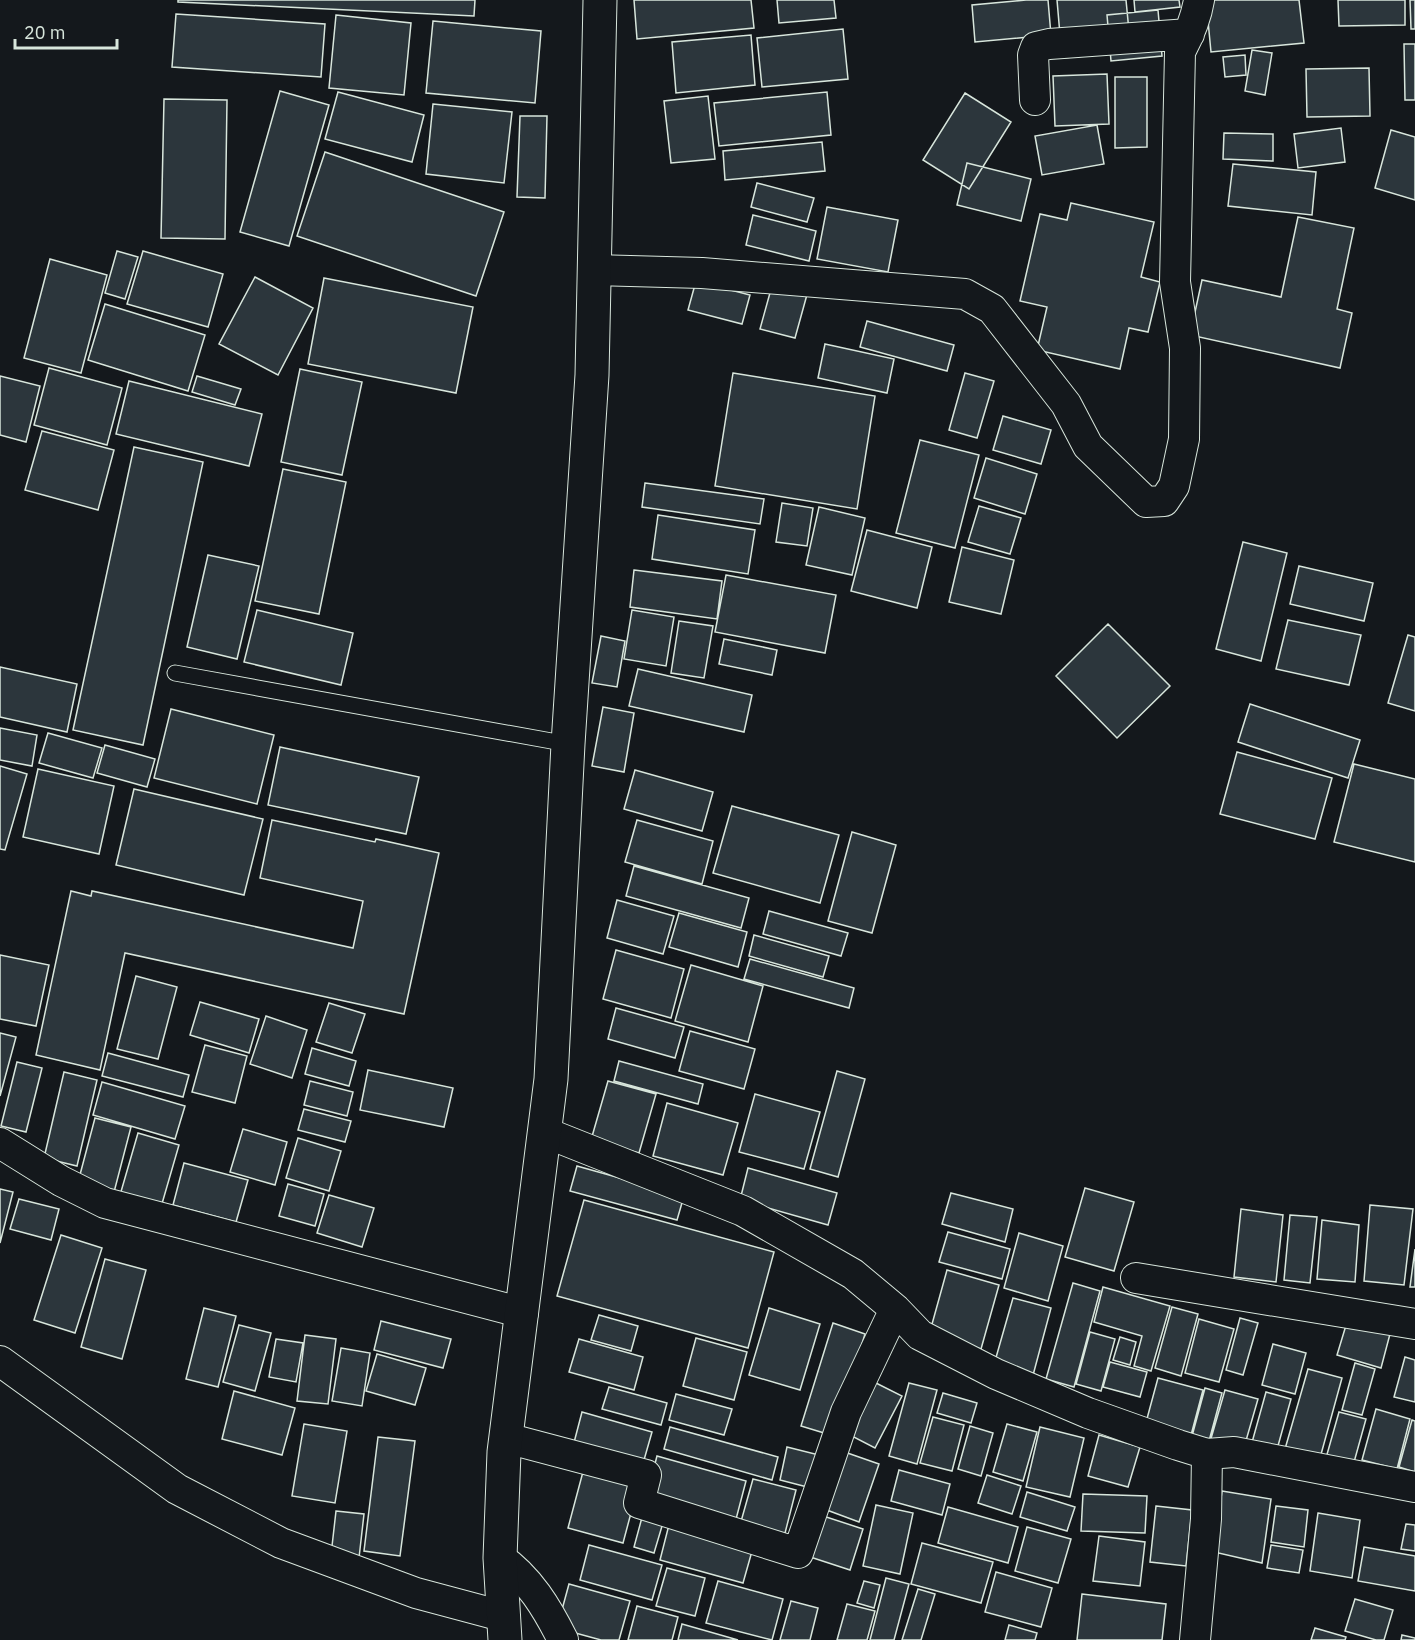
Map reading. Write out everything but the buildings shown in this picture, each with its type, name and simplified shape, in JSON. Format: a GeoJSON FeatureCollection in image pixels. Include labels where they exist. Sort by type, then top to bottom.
{"type":"FeatureCollection","features":[{"type":"Feature","properties":{"kind":"highway"},"geometry":{"type":"LineString","coordinates":[[504,1628],[500,1558],[506,1438],[551,1079],[568,744],[592,375],[600,0]]}},
{"type":"Feature","properties":{"kind":"street"},"geometry":{"type":"LineString","coordinates":[[594,270],[702,273],[965,294],[992,309],[1066,404],[1088,446],[1146,502],[1164,501],[1174,486],[1184,439],[1185,348],[1175,282],[1180,52],[1197,14],[1199,0]]}},
{"type":"Feature","properties":{"kind":"street"},"geometry":{"type":"LineString","coordinates":[[1035,100],[1033,55],[1036,47],[1049,44],[1189,34]]}},
{"type":"Feature","properties":{"kind":"street"},"geometry":{"type":"LineString","coordinates":[[544,1132],[743,1211],[853,1275],[895,1309],[920,1335],[996,1374],[1088,1413],[1207,1454],[1234,1452],[1415,1487]]}},
{"type":"Feature","properties":{"kind":"street"},"geometry":{"type":"LineString","coordinates":[[0,1143],[61,1181],[105,1203],[523,1313]]}},
{"type":"Feature","properties":{"kind":"street"},"geometry":{"type":"LineString","coordinates":[[1136,1278],[1415,1324]]}},
{"type":"Feature","properties":{"kind":"street"},"geometry":{"type":"LineString","coordinates":[[506,1438],[646,1475],[639,1503],[798,1553],[846,1412],[895,1309]]}},
{"type":"Feature","properties":{"kind":"street"},"geometry":{"type":"LineString","coordinates":[[0,1361],[177,1489],[280,1543],[504,1628]]}},
{"type":"Feature","properties":{"kind":"street"},"geometry":{"type":"LineString","coordinates":[[1195,1640],[1206,1518],[1207,1454]]}},
{"type":"Feature","properties":{"kind":"street"},"geometry":{"type":"LineString","coordinates":[[500,1558],[515,1568],[535,1591],[563,1640]]}},
{"type":"Feature","properties":{"kind":"lane"},"geometry":{"type":"LineString","coordinates":[[175,673],[568,744]]}}]}
